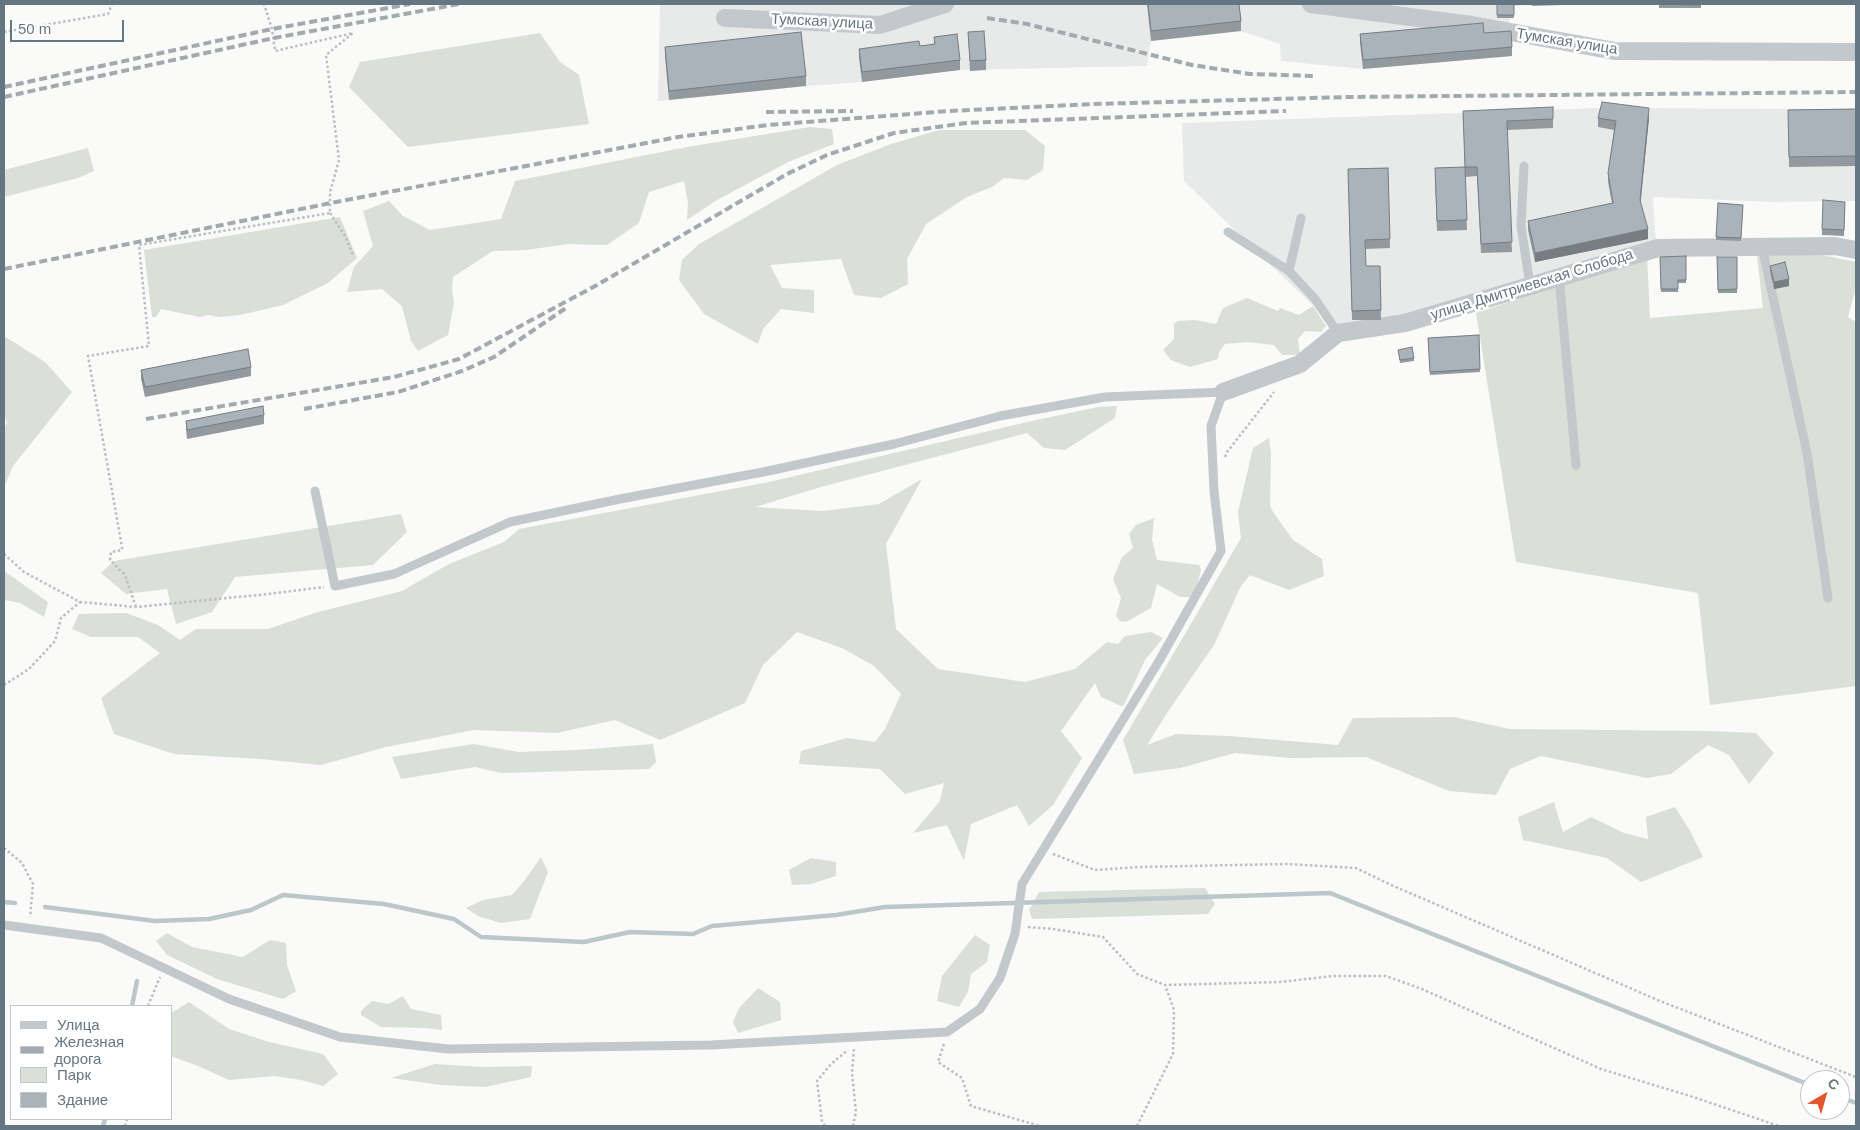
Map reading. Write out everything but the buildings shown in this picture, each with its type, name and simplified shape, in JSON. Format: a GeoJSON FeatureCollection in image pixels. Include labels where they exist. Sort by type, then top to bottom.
{"type":"FeatureCollection","features":[{"type":"Feature","properties":{"kind":"street","name":"Тумская улица"},"geometry":{"type":"LineString","coordinates":[[725,18],[880,25],[945,4]]}},
{"type":"Feature","properties":{"kind":"street","name":"Тумская улица"},"geometry":{"type":"LineString","coordinates":[[1311,4],[1472,25],[1614,51],[1856,52]]}},
{"type":"Feature","properties":{"kind":"street","name":"улица Дмитриевская Слобода"},"geometry":{"type":"LineString","coordinates":[[1338,333],[1405,323],[1658,248],[1835,246],[1856,250]]}},
{"type":"Feature","properties":{"kind":"street"},"geometry":{"type":"LineString","coordinates":[[1223,392],[1300,364],[1338,333]]}},
{"type":"Feature","properties":{"kind":"lane"},"geometry":{"type":"LineString","coordinates":[[1524,166],[1521,226],[1530,286]]}},
{"type":"Feature","properties":{"kind":"lane"},"geometry":{"type":"LineString","coordinates":[[1289,271],[1301,218]]}},
{"type":"Feature","properties":{"kind":"lane"},"geometry":{"type":"LineString","coordinates":[[1228,232],[1289,271],[1315,299],[1338,333]]}},
{"type":"Feature","properties":{"kind":"lane"},"geometry":{"type":"LineString","coordinates":[[1762,247],[1807,453],[1828,598]]}},
{"type":"Feature","properties":{"kind":"lane"},"geometry":{"type":"LineString","coordinates":[[1559,277],[1576,465]]}},
{"type":"Feature","properties":{"kind":"lane"},"geometry":{"type":"LineString","coordinates":[[4,925],[101,938],[229,999],[340,1037],[448,1049],[711,1045],[947,1032],[980,1009],[1000,978],[1015,934],[1022,884],[1159,661],[1221,551],[1214,491],[1211,426],[1223,392],[1105,397],[1000,416],[894,444],[510,522],[394,574],[335,586],[315,491]]}},
{"type":"Feature","properties":{"kind":"path"},"geometry":{"type":"LineString","coordinates":[[4,32],[108,14],[112,4]]}},
{"type":"Feature","properties":{"kind":"path"},"geometry":{"type":"LineString","coordinates":[[264,4],[272,29],[275,51],[353,33],[326,55],[339,160],[330,192],[330,213],[345,236],[353,255]]}},
{"type":"Feature","properties":{"kind":"path"},"geometry":{"type":"LineString","coordinates":[[136,607],[125,575],[110,560],[111,552],[122,550],[122,547],[88,356],[149,346],[139,245],[330,213]]}},
{"type":"Feature","properties":{"kind":"path"},"geometry":{"type":"LineString","coordinates":[[1224,459],[1227,452],[1275,390]]}},
{"type":"Feature","properties":{"kind":"path"},"geometry":{"type":"LineString","coordinates":[[4,554],[24,572],[80,602],[136,607],[335,586]]}},
{"type":"Feature","properties":{"kind":"path"},"geometry":{"type":"LineString","coordinates":[[4,685],[29,669],[55,641],[61,618],[80,602]]}},
{"type":"Feature","properties":{"kind":"path"},"geometry":{"type":"LineString","coordinates":[[4,848],[22,863],[33,884],[28,928]]}},
{"type":"Feature","properties":{"kind":"path"},"geometry":{"type":"LineString","coordinates":[[1042,850],[1095,870],[1139,867],[1287,864],[1356,868],[1660,1001],[1856,1077]]}},
{"type":"Feature","properties":{"kind":"path"},"geometry":{"type":"LineString","coordinates":[[1017,921],[1103,937],[1137,974],[1165,984],[1280,982],[1333,976],[1386,976],[1422,989],[1601,1069],[1779,1126]]}},
{"type":"Feature","properties":{"kind":"path"},"geometry":{"type":"LineString","coordinates":[[148,1005],[163,968]]}},
{"type":"Feature","properties":{"kind":"path"},"geometry":{"type":"LineString","coordinates":[[1137,1126],[1173,1054],[1174,1010],[1165,984]]}},
{"type":"Feature","properties":{"kind":"path"},"geometry":{"type":"LineString","coordinates":[[947,1032],[938,1062],[962,1078],[971,1106],[1040,1126]]}},
{"type":"Feature","properties":{"kind":"path"},"geometry":{"type":"LineString","coordinates":[[825,1126],[822,1121],[817,1081],[831,1064],[855,1044],[852,1073],[856,1112],[853,1126]]}},
{"type":"Feature","properties":{"kind":"shaded area"},"geometry":{"type":"Polygon","coordinates":[[[660,4],[1567,4],[1515,6],[1514,18],[1509,19],[1512,56],[1363,69],[1281,61],[1280,44],[1241,31],[1151,41],[1147,66],[960,70],[862,82],[658,101],[660,4]]]}},
{"type":"Feature","properties":{"kind":"shaded area"},"geometry":{"type":"Polygon","coordinates":[[[1596,108],[1856,109],[1856,201],[1770,202],[1653,197],[1656,243],[1383,323],[1334,326],[1184,181],[1182,123],[1596,108]]]}},
{"type":"Feature","properties":{"kind":"green space"},"geometry":{"type":"Polygon","coordinates":[[[540,33],[560,62],[579,75],[589,124],[408,147],[349,87],[360,62],[540,33]]]}},
{"type":"Feature","properties":{"kind":"green space"},"geometry":{"type":"Polygon","coordinates":[[[810,127],[832,129],[834,144],[788,162],[717,200],[687,220],[688,203],[684,181],[649,192],[639,223],[607,245],[568,244],[526,250],[493,251],[453,277],[454,303],[448,335],[418,351],[411,341],[402,306],[382,289],[347,292],[354,267],[373,246],[363,211],[389,201],[403,216],[430,230],[501,219],[515,181],[687,147],[810,127]]]}},
{"type":"Feature","properties":{"kind":"green space"},"geometry":{"type":"Polygon","coordinates":[[[939,130],[1025,130],[1045,146],[1043,170],[1027,180],[1004,178],[992,187],[967,197],[926,224],[907,259],[908,284],[881,298],[854,295],[841,259],[770,265],[782,288],[814,290],[814,313],[781,309],[763,329],[758,344],[704,314],[679,280],[682,260],[699,244],[837,165],[891,144],[939,130]]]}},
{"type":"Feature","properties":{"kind":"green space"},"geometry":{"type":"Polygon","coordinates":[[[88,148],[94,171],[78,178],[4,197],[4,170],[88,148]]]}},
{"type":"Feature","properties":{"kind":"green space"},"geometry":{"type":"Polygon","coordinates":[[[340,217],[357,258],[328,283],[283,305],[240,315],[219,317],[209,315],[200,317],[161,309],[156,317],[152,317],[144,250],[340,217]]]}},
{"type":"Feature","properties":{"kind":"green space"},"geometry":{"type":"Polygon","coordinates":[[[1757,255],[1822,255],[1856,262],[1856,288],[1848,317],[1856,322],[1856,686],[1710,705],[1698,593],[1516,562],[1476,313],[1647,256],[1650,318],[1763,308],[1757,255]]]}},
{"type":"Feature","properties":{"kind":"green space"},"geometry":{"type":"Polygon","coordinates":[[[1247,298],[1278,311],[1280,308],[1299,315],[1313,306],[1326,326],[1321,332],[1305,331],[1298,339],[1300,355],[1282,355],[1274,345],[1247,342],[1225,344],[1219,352],[1218,359],[1190,367],[1171,360],[1163,350],[1174,339],[1174,324],[1178,321],[1195,320],[1216,324],[1223,308],[1247,298]]]}},
{"type":"Feature","properties":{"kind":"green space"},"geometry":{"type":"Polygon","coordinates":[[[4,336],[45,362],[72,392],[13,466],[4,487],[4,428],[7,423],[4,414],[4,336]]]}},
{"type":"Feature","properties":{"kind":"green space"},"geometry":{"type":"Polygon","coordinates":[[[1117,406],[1115,418],[1065,450],[1044,448],[1027,433],[821,487],[755,507],[823,511],[879,504],[922,479],[886,544],[896,629],[938,669],[1025,682],[1075,669],[1107,642],[1118,644],[1125,636],[1151,632],[1163,638],[1145,660],[1124,705],[1121,706],[1101,697],[1095,683],[1061,731],[1082,758],[1053,805],[1029,826],[1017,805],[971,824],[964,861],[947,825],[913,833],[940,801],[944,783],[905,794],[880,769],[799,764],[801,751],[847,738],[875,742],[885,729],[901,694],[874,666],[842,648],[797,632],[763,665],[745,703],[660,740],[615,720],[557,733],[474,730],[386,747],[321,765],[261,759],[174,754],[114,734],[101,698],[160,653],[138,637],[91,637],[72,629],[79,614],[126,613],[158,625],[180,640],[196,629],[268,629],[318,612],[402,591],[449,564],[504,542],[519,529],[769,482],[1032,421],[1098,407],[1117,406]]]}},
{"type":"Feature","properties":{"kind":"green space"},"geometry":{"type":"Polygon","coordinates":[[[1269,438],[1271,454],[1270,506],[1293,540],[1322,559],[1324,576],[1289,590],[1250,575],[1241,586],[1214,645],[1147,745],[1176,734],[1230,736],[1338,745],[1353,718],[1454,717],[1510,729],[1756,733],[1774,753],[1749,784],[1729,755],[1708,745],[1671,774],[1647,778],[1541,756],[1510,769],[1496,795],[1449,791],[1366,757],[1290,758],[1235,753],[1180,768],[1134,774],[1123,740],[1241,538],[1238,512],[1253,448],[1269,438]]]}},
{"type":"Feature","properties":{"kind":"green space"},"geometry":{"type":"Polygon","coordinates":[[[401,514],[407,532],[373,565],[235,577],[212,612],[176,624],[167,589],[126,594],[101,573],[114,561],[401,514]]]}},
{"type":"Feature","properties":{"kind":"green space"},"geometry":{"type":"Polygon","coordinates":[[[1154,518],[1152,540],[1157,560],[1199,565],[1201,569],[1196,591],[1191,597],[1180,597],[1157,584],[1151,608],[1126,622],[1120,621],[1116,616],[1121,598],[1113,579],[1122,557],[1133,548],[1129,534],[1136,525],[1154,518]]]}},
{"type":"Feature","properties":{"kind":"green space"},"geometry":{"type":"Polygon","coordinates":[[[4,571],[48,602],[44,617],[20,603],[4,600],[4,571]]]}},
{"type":"Feature","properties":{"kind":"green space"},"geometry":{"type":"Polygon","coordinates":[[[474,744],[518,752],[653,744],[656,762],[649,769],[501,773],[475,767],[401,779],[392,757],[474,744]]]}},
{"type":"Feature","properties":{"kind":"green space"},"geometry":{"type":"Polygon","coordinates":[[[1554,802],[1563,832],[1591,817],[1624,833],[1648,839],[1646,817],[1675,807],[1703,857],[1641,882],[1607,858],[1523,840],[1518,817],[1554,802]]]}},
{"type":"Feature","properties":{"kind":"green space"},"geometry":{"type":"Polygon","coordinates":[[[541,857],[548,872],[530,919],[501,923],[478,916],[466,908],[483,900],[512,895],[541,857]]]}},
{"type":"Feature","properties":{"kind":"green space"},"geometry":{"type":"Polygon","coordinates":[[[811,858],[836,862],[836,876],[811,884],[792,885],[789,870],[811,858]]]}},
{"type":"Feature","properties":{"kind":"green space"},"geometry":{"type":"Polygon","coordinates":[[[1205,888],[1215,904],[1208,914],[1032,919],[1029,910],[1039,892],[1205,888]]]}},
{"type":"Feature","properties":{"kind":"green space"},"geometry":{"type":"Polygon","coordinates":[[[167,933],[192,947],[243,957],[270,940],[286,943],[287,965],[296,991],[283,999],[217,979],[167,955],[156,941],[167,933]]]}},
{"type":"Feature","properties":{"kind":"green space"},"geometry":{"type":"Polygon","coordinates":[[[975,935],[990,945],[987,962],[971,974],[968,992],[959,1007],[937,1001],[942,976],[975,935]]]}},
{"type":"Feature","properties":{"kind":"green space"},"geometry":{"type":"Polygon","coordinates":[[[758,988],[780,1002],[781,1020],[738,1033],[733,1022],[739,1008],[758,988]]]}},
{"type":"Feature","properties":{"kind":"green space"},"geometry":{"type":"Polygon","coordinates":[[[403,996],[411,1009],[441,1015],[442,1030],[381,1027],[361,1015],[361,1011],[372,1001],[388,1004],[403,996]]]}},
{"type":"Feature","properties":{"kind":"green space"},"geometry":{"type":"Polygon","coordinates":[[[189,1002],[229,1029],[269,1042],[323,1054],[338,1074],[323,1086],[274,1076],[229,1080],[172,1056],[172,1012],[189,1002]]]}},
{"type":"Feature","properties":{"kind":"green space"},"geometry":{"type":"Polygon","coordinates":[[[435,1064],[483,1067],[532,1066],[531,1077],[485,1087],[441,1085],[391,1078],[435,1064]]]}},
{"type":"Feature","properties":{"kind":"waterway"},"geometry":{"type":"LineString","coordinates":[[45,907],[155,921],[209,919],[251,910],[283,895],[384,904],[454,919],[481,937],[584,942],[630,932],[693,934],[712,926],[836,915],[885,907],[1330,893],[1800,1081]]}},
{"type":"Feature","properties":{"kind":"waterway"},"geometry":{"type":"LineString","coordinates":[[4,902],[15,903]]}},
{"type":"Feature","properties":{"kind":"waterway"},"geometry":{"type":"LineString","coordinates":[[132,1005],[137,981]]}},
{"type":"Feature","properties":{"kind":"waterway"},"geometry":{"type":"LineString","coordinates":[[1850,1101],[1856,1103]]}},
{"type":"Feature","properties":{"kind":"waterway"},"geometry":{"type":"LineString","coordinates":[[103,1126],[105,1120]]}},
{"type":"Feature","properties":{"kind":"railway"},"geometry":{"type":"LineString","coordinates":[[4,87],[272,29],[410,4]]}},
{"type":"Feature","properties":{"kind":"railway"},"geometry":{"type":"LineString","coordinates":[[4,97],[274,38],[459,4]]}},
{"type":"Feature","properties":{"kind":"railway"},"geometry":{"type":"LineString","coordinates":[[987,18],[1027,24],[1192,65],[1250,74],[1315,76]]}},
{"type":"Feature","properties":{"kind":"railway"},"geometry":{"type":"LineString","coordinates":[[4,269],[331,203],[678,137],[768,125],[949,111],[1094,104],[1348,97],[1856,92]]}},
{"type":"Feature","properties":{"kind":"railway"},"geometry":{"type":"LineString","coordinates":[[766,112],[853,111]]}},
{"type":"Feature","properties":{"kind":"railway"},"geometry":{"type":"LineString","coordinates":[[146,419],[394,377],[459,359],[597,285],[787,174],[827,155],[894,133],[966,123],[1286,111]]}},
{"type":"Feature","properties":{"kind":"railway"},"geometry":{"type":"LineString","coordinates":[[304,409],[398,392],[462,371],[494,357],[566,308]]}}]}
